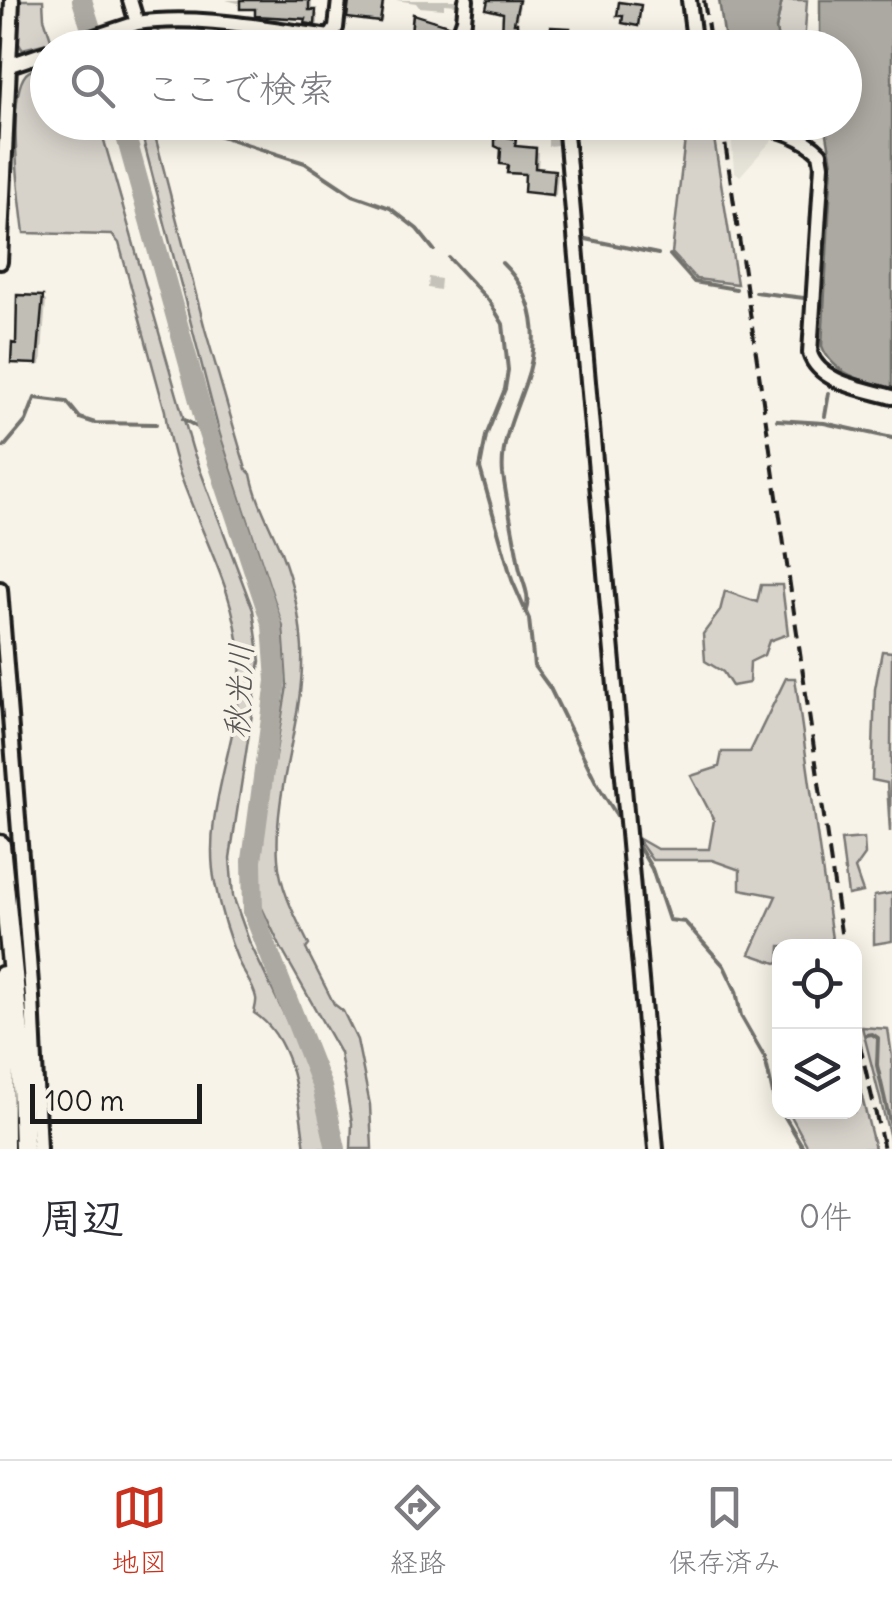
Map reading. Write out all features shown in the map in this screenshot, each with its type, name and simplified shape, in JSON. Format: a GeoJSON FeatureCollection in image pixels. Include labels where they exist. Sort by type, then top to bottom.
{"type":"FeatureCollection","features":[{"type":"Feature","properties":{"kind":"highway"},"geometry":{"type":"LineString","coordinates":[[0,845],[21,1054],[24,1149]]}},
{"type":"Feature","properties":{"kind":"highway"},"geometry":{"type":"LineString","coordinates":[[0,901],[4,1149]]}},
{"type":"Feature","properties":{"kind":"street"},"geometry":{"type":"LineString","coordinates":[[0,262],[12,0]]}},
{"type":"Feature","properties":{"kind":"street"},"geometry":{"type":"LineString","coordinates":[[130,0],[137,24]]}},
{"type":"Feature","properties":{"kind":"street"},"geometry":{"type":"LineString","coordinates":[[336,30],[338,0]]}},
{"type":"Feature","properties":{"kind":"street"},"geometry":{"type":"LineString","coordinates":[[460,30],[466,0]]}},
{"type":"Feature","properties":{"kind":"street"},"geometry":{"type":"LineString","coordinates":[[689,0],[693,30]]}},
{"type":"Feature","properties":{"kind":"street"},"geometry":{"type":"LineString","coordinates":[[117,30],[153,21],[262,30]]}},
{"type":"Feature","properties":{"kind":"street"},"geometry":{"type":"LineString","coordinates":[[10,66],[30,59]]}},
{"type":"Feature","properties":{"kind":"street"},"geometry":{"type":"LineString","coordinates":[[567,140],[656,1149]]}},
{"type":"Feature","properties":{"kind":"street"},"geometry":{"type":"LineString","coordinates":[[800,140],[820,153],[822,165],[810,353],[814,364],[825,374],[892,398]]}},
{"type":"Feature","properties":{"kind":"street"},"geometry":{"type":"LineString","coordinates":[[0,589],[39,1149]]}},
{"type":"Feature","properties":{"kind":"shaded area"},"geometry":{"type":"Polygon","coordinates":[[[19,0],[43,0],[48,30],[30,30],[30,47],[22,49],[17,40],[19,0]]]}},
{"type":"Feature","properties":{"kind":"shaded area"},"geometry":{"type":"Polygon","coordinates":[[[719,0],[782,0],[776,30],[723,30],[719,0]]]}},
{"type":"Feature","properties":{"kind":"shaded area"},"geometry":{"type":"Polygon","coordinates":[[[782,0],[807,0],[805,30],[776,29],[782,0]]]}},
{"type":"Feature","properties":{"kind":"shaded area"},"geometry":{"type":"Polygon","coordinates":[[[820,0],[892,0],[892,389],[841,370],[822,346],[832,163],[828,140],[862,140],[862,30],[820,30],[820,0]]]}},
{"type":"Feature","properties":{"kind":"shaded area"},"geometry":{"type":"Polygon","coordinates":[[[30,71],[30,140],[104,140],[193,451],[253,610],[260,661],[230,858],[233,896],[249,941],[313,1075],[328,1134],[327,1149],[305,1149],[287,1056],[268,1024],[254,1013],[255,994],[235,954],[217,893],[213,827],[240,686],[236,626],[180,474],[119,243],[112,235],[24,233],[16,126],[20,86],[30,71]]]}},
{"type":"Feature","properties":{"kind":"shaded area"},"geometry":{"type":"Polygon","coordinates":[[[143,140],[156,140],[246,469],[281,552],[295,600],[302,675],[280,806],[279,870],[309,945],[306,949],[357,1040],[370,1105],[372,1149],[351,1149],[352,1123],[340,1053],[261,906],[257,862],[287,686],[283,627],[220,435],[143,140]]]}},
{"type":"Feature","properties":{"kind":"shaded area"},"geometry":{"type":"Polygon","coordinates":[[[685,140],[714,140],[737,284],[696,279],[672,253],[685,140]]]}},
{"type":"Feature","properties":{"kind":"shaded area"},"geometry":{"type":"Polygon","coordinates":[[[732,140],[772,140],[740,176],[734,171],[732,140]]]}},
{"type":"Feature","properties":{"kind":"shaded area"},"geometry":{"type":"Polygon","coordinates":[[[761,585],[782,585],[788,634],[769,641],[764,655],[750,662],[749,683],[732,686],[723,672],[705,661],[703,634],[720,611],[725,591],[757,602],[761,585]]]}},
{"type":"Feature","properties":{"kind":"shaded area"},"geometry":{"type":"Polygon","coordinates":[[[882,651],[892,652],[890,832],[887,783],[872,780],[875,689],[882,651]]]}},
{"type":"Feature","properties":{"kind":"shaded area"},"geometry":{"type":"Polygon","coordinates":[[[786,678],[795,678],[832,939],[772,939],[772,962],[750,954],[776,896],[740,889],[740,870],[712,860],[652,860],[636,837],[657,849],[709,849],[714,820],[691,776],[719,767],[722,752],[750,752],[786,678]]]}},
{"type":"Feature","properties":{"kind":"shaded area"},"geometry":{"type":"Polygon","coordinates":[[[864,838],[865,855],[855,869],[863,892],[848,895],[841,840],[864,838]]]}},
{"type":"Feature","properties":{"kind":"shaded area"},"geometry":{"type":"Polygon","coordinates":[[[892,893],[892,941],[874,944],[874,896],[892,893]]]}},
{"type":"Feature","properties":{"kind":"shaded area"},"geometry":{"type":"Polygon","coordinates":[[[862,1027],[888,1029],[892,1056],[892,1146],[862,1027]]]}},
{"type":"Feature","properties":{"kind":"shaded area"},"geometry":{"type":"Polygon","coordinates":[[[862,1097],[875,1149],[809,1149],[793,1119],[862,1119],[862,1097]]]}},
{"type":"Feature","properties":{"kind":"building"},"geometry":{"type":"Polygon","coordinates":[[[240,0],[309,0],[309,10],[316,10],[315,25],[305,23],[306,19],[255,16],[255,9],[240,9],[240,0]]]}},
{"type":"Feature","properties":{"kind":"building"},"geometry":{"type":"Polygon","coordinates":[[[488,0],[519,0],[514,23],[517,30],[502,30],[503,13],[486,9],[488,0]]]}},
{"type":"Feature","properties":{"kind":"building"},"geometry":{"type":"Polygon","coordinates":[[[349,1],[383,2],[380,22],[347,18],[349,1]]]}},
{"type":"Feature","properties":{"kind":"building"},"geometry":{"type":"Polygon","coordinates":[[[619,2],[641,5],[638,26],[622,23],[623,16],[617,16],[619,2]]]}},
{"type":"Feature","properties":{"kind":"building"},"geometry":{"type":"Polygon","coordinates":[[[413,14],[451,26],[450,30],[411,30],[413,14]]]}},
{"type":"Feature","properties":{"kind":"building"},"geometry":{"type":"Polygon","coordinates":[[[495,140],[516,140],[515,146],[536,148],[535,168],[555,170],[553,195],[524,192],[525,174],[507,173],[508,165],[500,164],[501,149],[495,146],[495,140]]]}},
{"type":"Feature","properties":{"kind":"building"},"geometry":{"type":"Polygon","coordinates":[[[17,295],[43,296],[37,364],[11,363],[12,343],[16,344],[17,295]]]}},
{"type":"Feature","properties":{"kind":"waterway","name":"秋光川"},"geometry":{"type":"LineString","coordinates":[[82,0],[91,30]]}},
{"type":"Feature","properties":{"kind":"waterway","name":"秋光川"},"geometry":{"type":"LineString","coordinates":[[127,140],[208,433],[272,625],[276,681],[252,860],[253,912],[322,1087],[336,1149]]}},
{"type":"Feature","properties":{"kind":"waterway"},"geometry":{"type":"LineString","coordinates":[[234,140],[305,163],[353,195],[390,208],[417,229],[434,250]]}},
{"type":"Feature","properties":{"kind":"waterway"},"geometry":{"type":"LineString","coordinates":[[581,238],[658,254]]}},
{"type":"Feature","properties":{"kind":"waterway"},"geometry":{"type":"LineString","coordinates":[[670,255],[694,282],[736,289]]}},
{"type":"Feature","properties":{"kind":"waterway"},"geometry":{"type":"LineString","coordinates":[[449,258],[489,301],[503,324],[508,370],[505,389],[486,436],[480,468],[512,580],[529,619],[534,666],[550,688],[597,784],[621,822]]}},
{"type":"Feature","properties":{"kind":"waterway"},"geometry":{"type":"LineString","coordinates":[[502,263],[522,290],[534,335],[530,368],[509,428],[503,462],[527,594],[526,610]]}},
{"type":"Feature","properties":{"kind":"waterway"},"geometry":{"type":"LineString","coordinates":[[755,292],[804,298]]}},
{"type":"Feature","properties":{"kind":"waterway"},"geometry":{"type":"LineString","coordinates":[[825,416],[829,393]]}},
{"type":"Feature","properties":{"kind":"waterway"},"geometry":{"type":"LineString","coordinates":[[4,447],[26,421],[35,398],[67,402],[80,418],[95,423],[156,424]]}},
{"type":"Feature","properties":{"kind":"waterway"},"geometry":{"type":"LineString","coordinates":[[183,419],[208,433]]}},
{"type":"Feature","properties":{"kind":"waterway"},"geometry":{"type":"LineString","coordinates":[[777,420],[824,423],[892,438]]}},
{"type":"Feature","properties":{"kind":"waterway"},"geometry":{"type":"LineString","coordinates":[[636,842],[652,869],[669,920],[685,922],[724,966],[736,991],[741,1016],[765,1058],[772,1089]]}},
{"type":"Feature","properties":{"kind":"waterway"},"geometry":{"type":"LineString","coordinates":[[866,1035],[878,1038],[877,1065],[892,1131]]}},
{"type":"Feature","properties":{"kind":"waterway"},"geometry":{"type":"LineString","coordinates":[[786,1119],[804,1149]]}},
{"type":"Feature","properties":{"kind":"railway"},"geometry":{"type":"LineString","coordinates":[[704,0],[708,30]]}},
{"type":"Feature","properties":{"kind":"railway"},"geometry":{"type":"LineString","coordinates":[[725,140],[842,939]]}},
{"type":"Feature","properties":{"kind":"railway"},"geometry":{"type":"LineString","coordinates":[[856,1029],[884,1149]]}}]}
